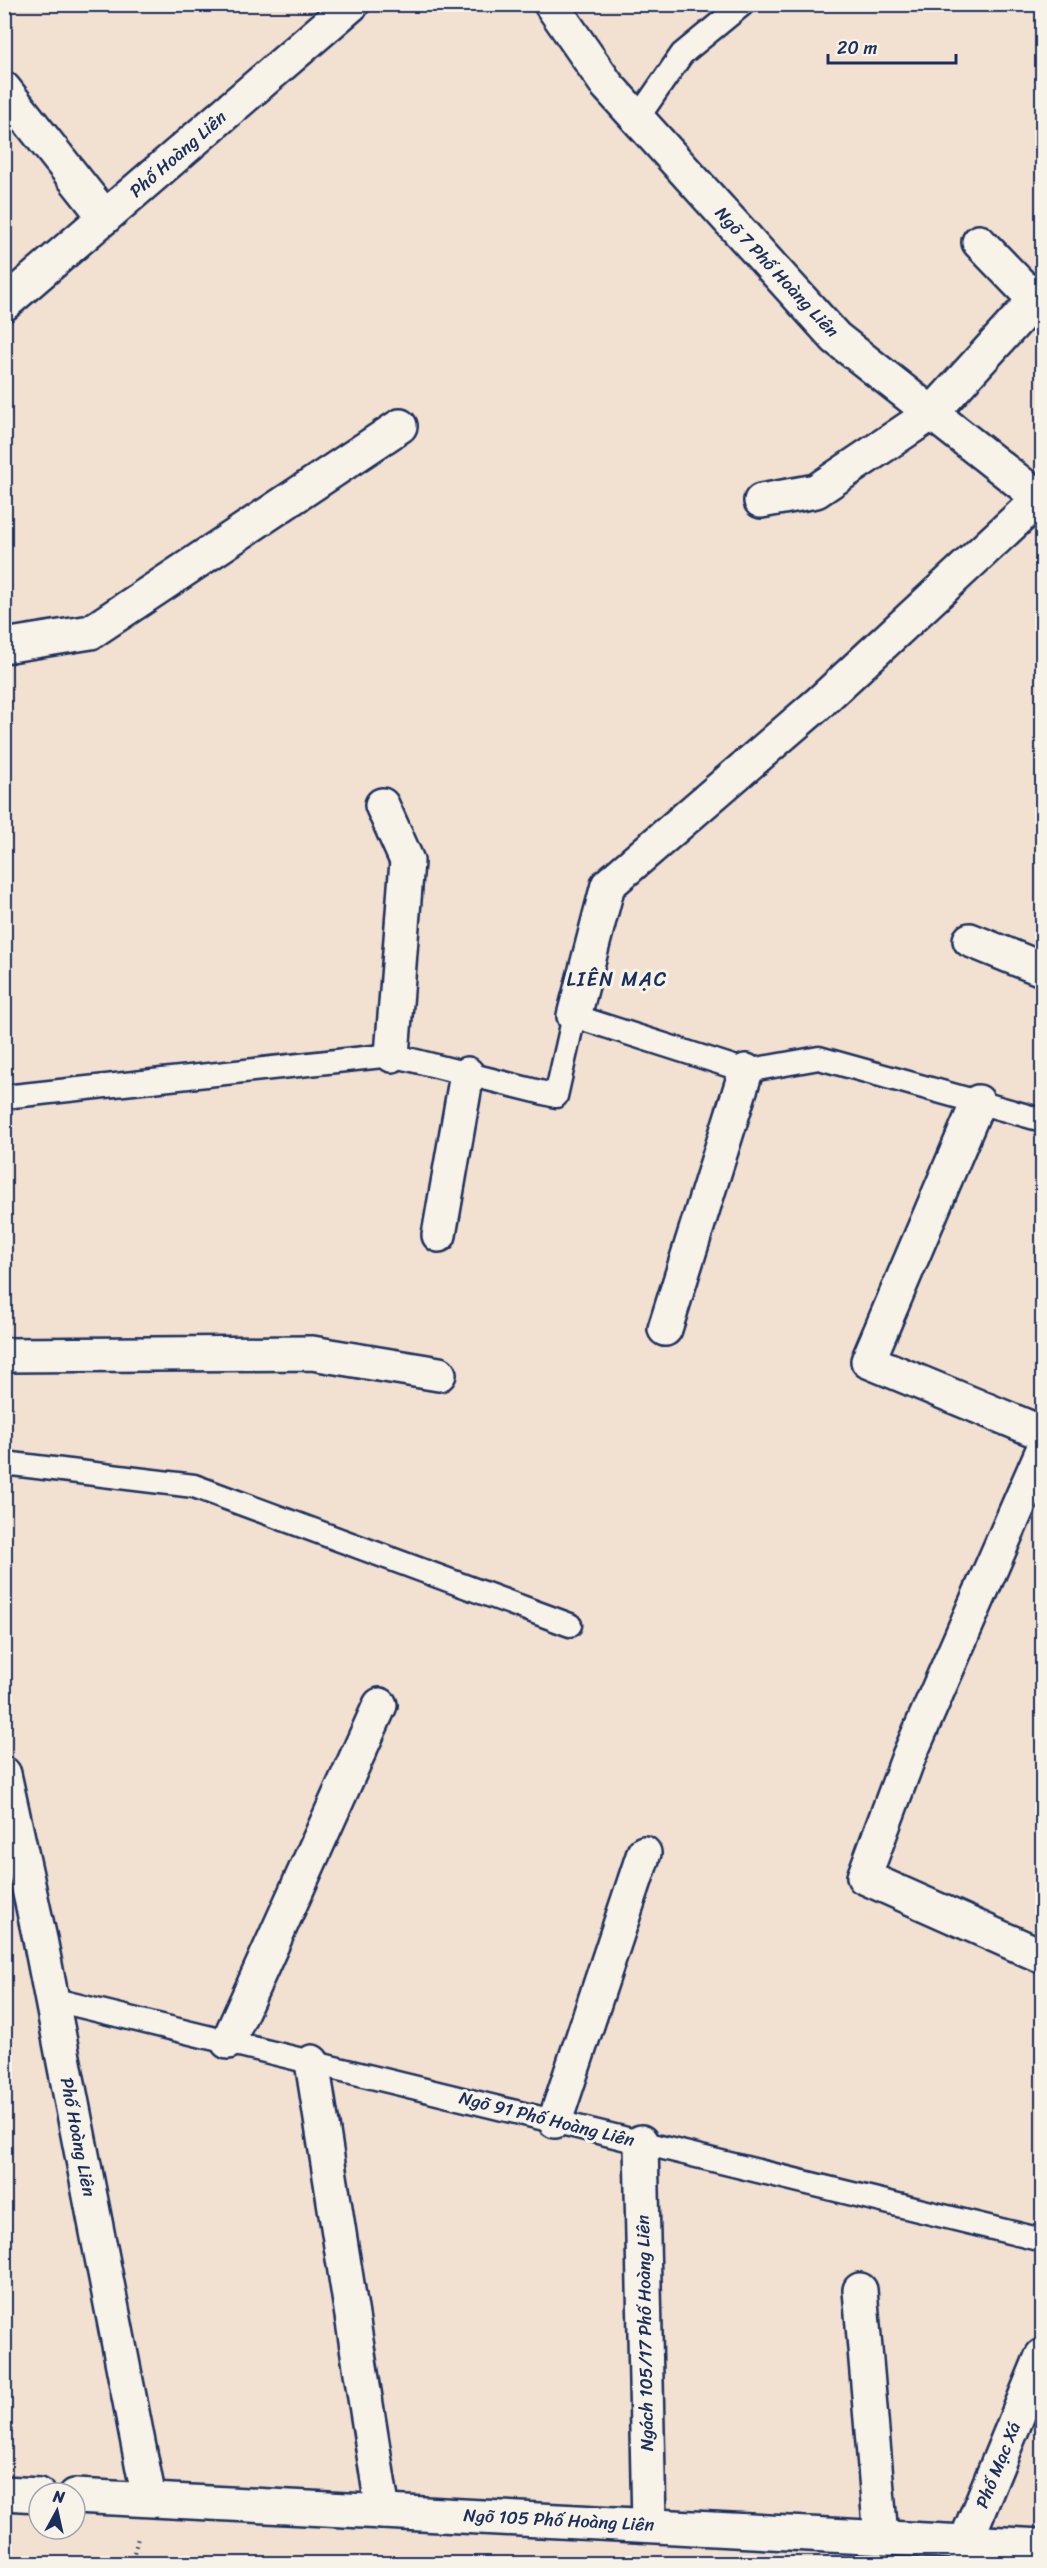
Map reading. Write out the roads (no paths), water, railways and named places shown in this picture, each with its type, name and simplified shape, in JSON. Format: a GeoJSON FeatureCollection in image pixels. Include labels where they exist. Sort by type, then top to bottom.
{"type":"FeatureCollection","features":[{"type":"Feature","properties":{"kind":"street","name":"Phố Hoàng Liên"},"geometry":{"type":"LineString","coordinates":[[4,304],[352,4]]}},
{"type":"Feature","properties":{"kind":"street","name":"Ngõ 7 Phố Hoàng Liên"},"geometry":{"type":"LineString","coordinates":[[551,4],[607,85],[836,338],[1041,499]]}},
{"type":"Feature","properties":{"kind":"street"},"geometry":{"type":"LineString","coordinates":[[4,89],[105,217]]}},
{"type":"Feature","properties":{"kind":"street"},"geometry":{"type":"LineString","coordinates":[[761,501],[816,491],[932,414],[1035,300],[979,242]]}},
{"type":"Feature","properties":{"kind":"street"},"geometry":{"type":"LineString","coordinates":[[4,646],[91,632],[400,426]]}},
{"type":"Feature","properties":{"kind":"street"},"geometry":{"type":"LineString","coordinates":[[574,1016],[608,885],[818,704],[1041,499]]}},
{"type":"Feature","properties":{"kind":"street"},"geometry":{"type":"LineString","coordinates":[[382,805],[407,861],[392,1055]]}},
{"type":"Feature","properties":{"kind":"street"},"geometry":{"type":"LineString","coordinates":[[970,940],[1042,969]]}},
{"type":"Feature","properties":{"kind":"street"},"geometry":{"type":"LineString","coordinates":[[664,1329],[746,1071]]}},
{"type":"Feature","properties":{"kind":"street"},"geometry":{"type":"LineString","coordinates":[[439,1235],[467,1074]]}},
{"type":"Feature","properties":{"kind":"street"},"geometry":{"type":"LineString","coordinates":[[978,1102],[868,1361],[1042,1433]]}},
{"type":"Feature","properties":{"kind":"street"},"geometry":{"type":"LineString","coordinates":[[4,1355],[312,1353],[439,1374]]}},
{"type":"Feature","properties":{"kind":"street"},"geometry":{"type":"LineString","coordinates":[[1042,1452],[909,1756],[864,1877],[1042,1956]]}},
{"type":"Feature","properties":{"kind":"street"},"geometry":{"type":"LineString","coordinates":[[228,2042],[380,1705]]}},
{"type":"Feature","properties":{"kind":"street","name":"Phố Hoàng Liên"},"geometry":{"type":"LineString","coordinates":[[4,1774],[51,1999],[149,2499]]}},
{"type":"Feature","properties":{"kind":"street"},"geometry":{"type":"LineString","coordinates":[[555,2121],[644,1853]]}},
{"type":"Feature","properties":{"kind":"street"},"geometry":{"type":"LineString","coordinates":[[312,2062],[383,2512]]}},
{"type":"Feature","properties":{"kind":"street","name":"Ngách 105/17 Phố Hoàng Liên"},"geometry":{"type":"LineString","coordinates":[[641,2142],[649,2525]]}},
{"type":"Feature","properties":{"kind":"street"},"geometry":{"type":"LineString","coordinates":[[860,2290],[881,2536]]}},
{"type":"Feature","properties":{"kind":"street","name":"Phố Mạc Xá"},"geometry":{"type":"LineString","coordinates":[[966,2541],[1042,2356]]}},
{"type":"Feature","properties":{"kind":"street"},"geometry":{"type":"LineString","coordinates":[[4,2493],[27,2494]]}},
{"type":"Feature","properties":{"kind":"street","name":"Ngõ 105 Phố Hoàng Liên"},"geometry":{"type":"LineString","coordinates":[[87,2496],[1042,2546]]}},
{"type":"Feature","properties":{"kind":"lane"},"geometry":{"type":"LineString","coordinates":[[637,119],[682,54],[742,4]]}},
{"type":"Feature","properties":{"kind":"lane"},"geometry":{"type":"LineString","coordinates":[[4,1097],[392,1055],[556,1096],[574,1016],[746,1071],[819,1058],[1042,1120]]}},
{"type":"Feature","properties":{"kind":"lane"},"geometry":{"type":"LineString","coordinates":[[4,1463],[194,1486],[570,1625]]}},
{"type":"Feature","properties":{"kind":"lane","name":"Ngõ 91 Phố Hoàng Liên"},"geometry":{"type":"LineString","coordinates":[[51,1999],[1042,2240]]}},
{"type":"Feature","properties":{"kind":"district","name":"LIÊN MẠC"},"geometry":{"type":"Point","coordinates":[617,979]}}]}
